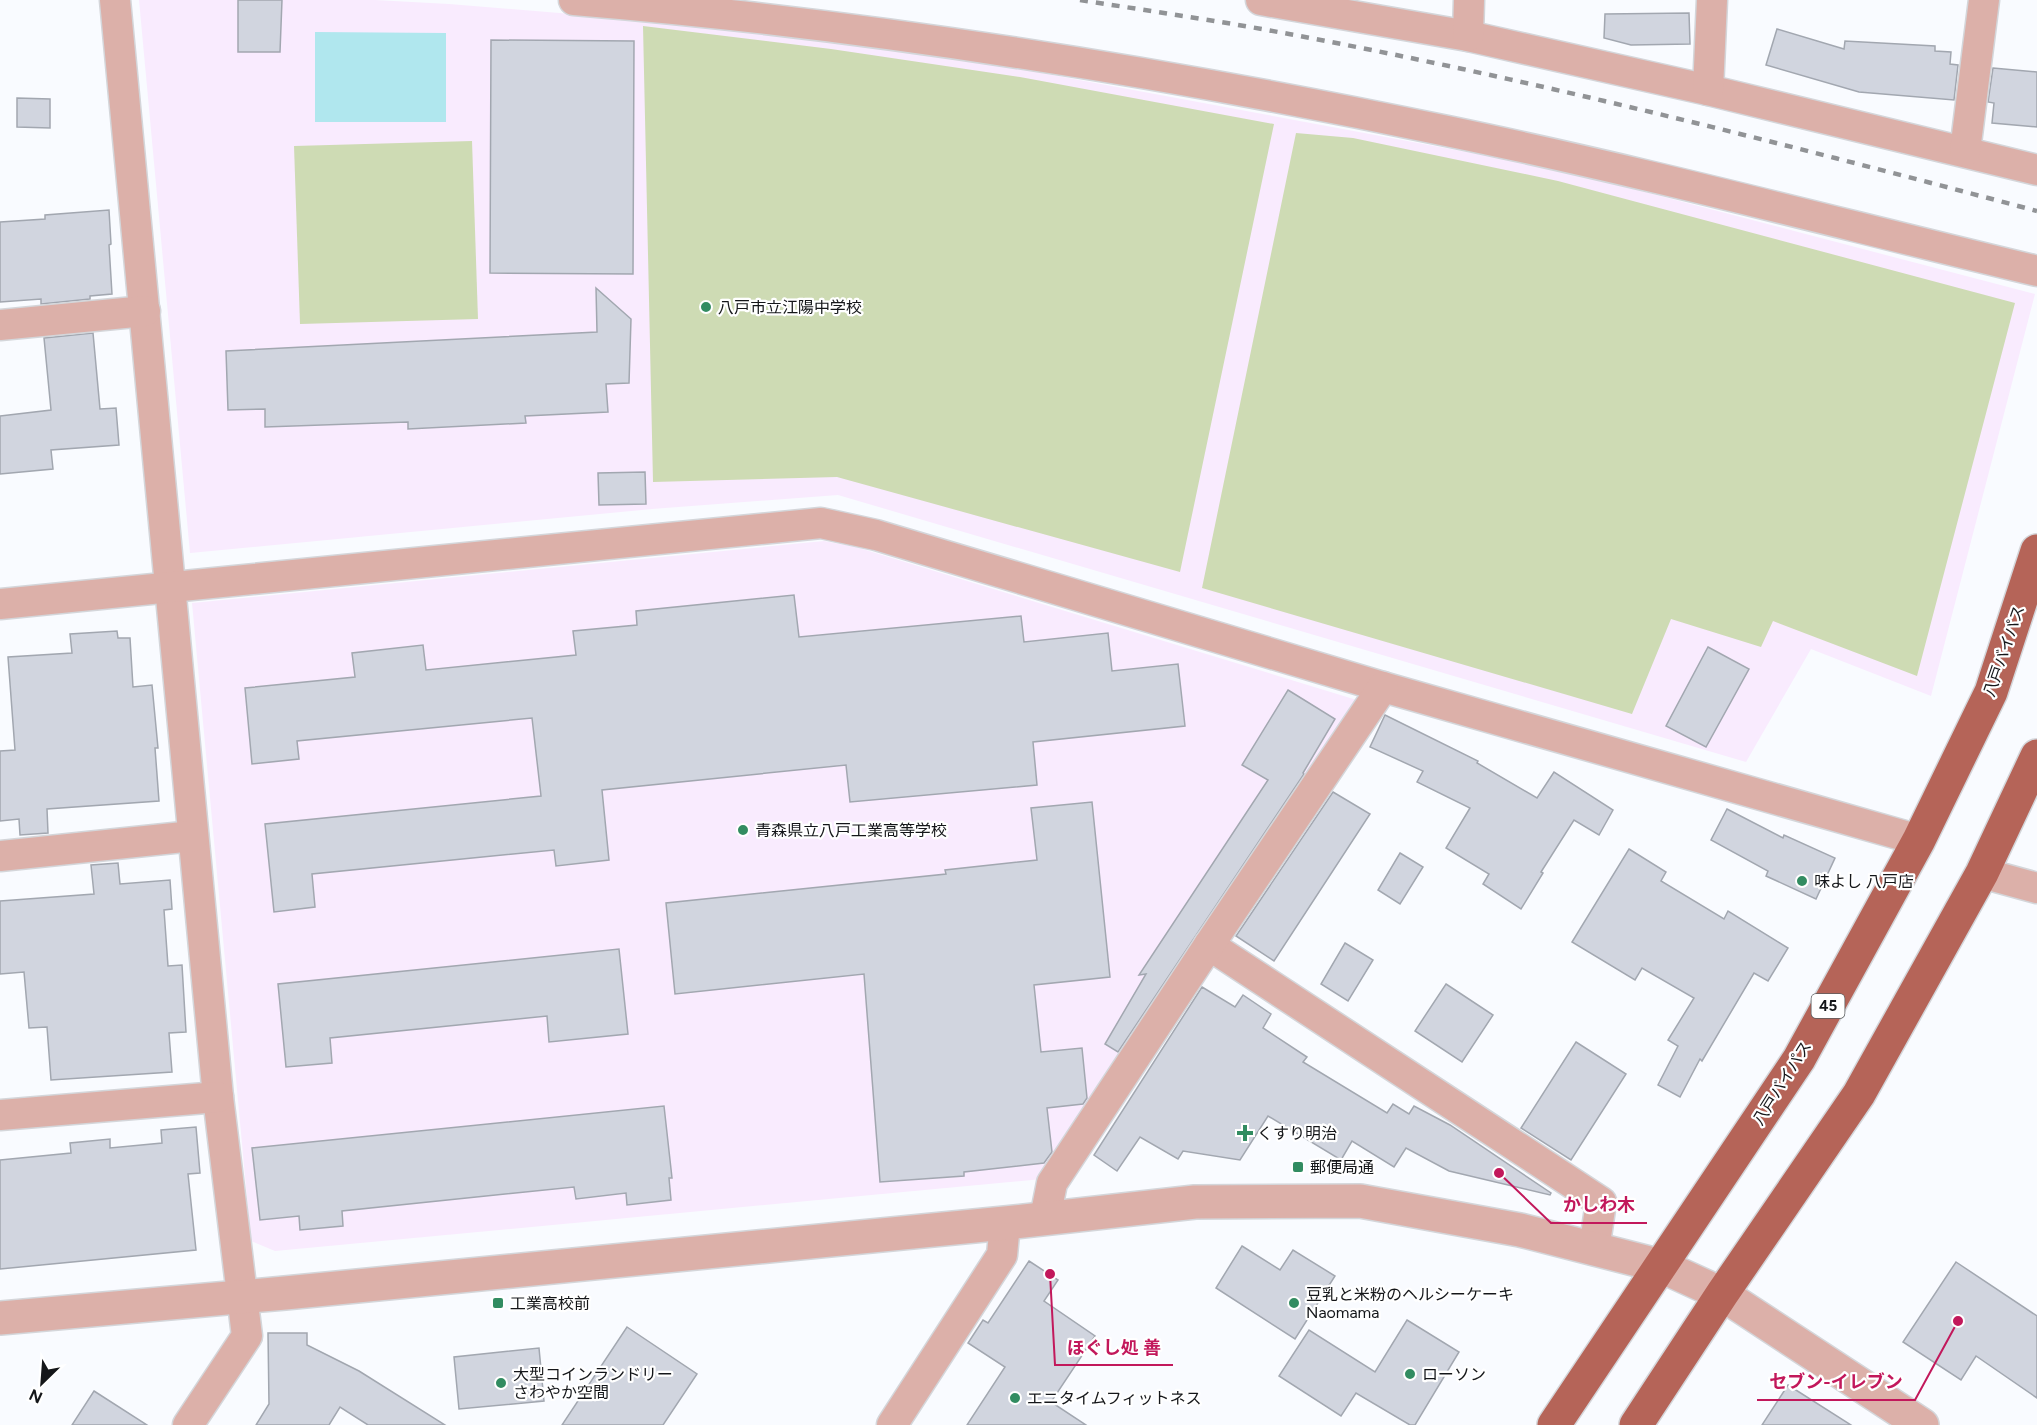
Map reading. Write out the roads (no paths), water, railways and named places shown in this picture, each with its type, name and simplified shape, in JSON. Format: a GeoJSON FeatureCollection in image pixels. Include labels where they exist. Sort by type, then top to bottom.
{"type":"FeatureCollection","features":[{"type":"Feature","properties":{"kind":"highway","name":"八戸バイパス"},"geometry":{"type":"LineString","coordinates":[[1554,1425],[1799,1059],[1919,840],[1991,692],[2037,551]]}},
{"type":"Feature","properties":{"kind":"highway"},"geometry":{"type":"LineString","coordinates":[[1635,1425],[1859,1094],[1982,873],[2037,756]]}},
{"type":"Feature","properties":{"kind":"street"},"geometry":{"type":"LineString","coordinates":[[115,0],[218,1097],[247,1336],[188,1425]]}},
{"type":"Feature","properties":{"kind":"street"},"geometry":{"type":"LineString","coordinates":[[574,0],[759,18],[957,44],[1280,97],[1451,132],[1651,177],[2037,271]]}},
{"type":"Feature","properties":{"kind":"street"},"geometry":{"type":"LineString","coordinates":[[1261,0],[1468,36],[1708,90],[2037,170]]}},
{"type":"Feature","properties":{"kind":"street"},"geometry":{"type":"LineString","coordinates":[[1468,36],[1469,0]]}},
{"type":"Feature","properties":{"kind":"street"},"geometry":{"type":"LineString","coordinates":[[1708,90],[1712,0]]}},
{"type":"Feature","properties":{"kind":"street"},"geometry":{"type":"LineString","coordinates":[[1965,151],[1984,0]]}},
{"type":"Feature","properties":{"kind":"street"},"geometry":{"type":"LineString","coordinates":[[0,325],[145,311]]}},
{"type":"Feature","properties":{"kind":"street"},"geometry":{"type":"LineString","coordinates":[[0,604],[820,523],[876,535],[1383,687],[1919,840]]}},
{"type":"Feature","properties":{"kind":"street"},"geometry":{"type":"LineString","coordinates":[[1045,1218],[1052,1183],[1383,687]]}},
{"type":"Feature","properties":{"kind":"street"},"geometry":{"type":"LineString","coordinates":[[0,856],[193,836]]}},
{"type":"Feature","properties":{"kind":"street"},"geometry":{"type":"LineString","coordinates":[[1982,873],[2037,888]]}},
{"type":"Feature","properties":{"kind":"street"},"geometry":{"type":"LineString","coordinates":[[1209,945],[1602,1202],[1594,1250]]}},
{"type":"Feature","properties":{"kind":"street"},"geometry":{"type":"LineString","coordinates":[[0,1115],[218,1097]]}},
{"type":"Feature","properties":{"kind":"street"},"geometry":{"type":"LineString","coordinates":[[0,1318],[242,1297],[1195,1202],[1360,1201],[1520,1230],[1661,1266],[1722,1294],[1922,1425]]}},
{"type":"Feature","properties":{"kind":"street"},"geometry":{"type":"LineString","coordinates":[[892,1425],[1002,1255],[1005,1222]]}},
{"type":"Feature","properties":{"kind":"water"},"geometry":{"type":"Polygon","coordinates":[[[315,32],[446,33],[446,122],[315,122],[315,32]]]}},
{"type":"Feature","properties":{"kind":"railway"},"geometry":{"type":"LineString","coordinates":[[1080,0],[1263,29],[1477,72],[1758,138],[2037,211]]}},
{"type":"Feature","properties":{"kind":"place","name":"八戸市立江陽中学校"},"geometry":{"type":"Point","coordinates":[706,307]}},
{"type":"Feature","properties":{"kind":"place","name":"青森県立八戸工業高等学校"},"geometry":{"type":"Point","coordinates":[743,830]}},
{"type":"Feature","properties":{"kind":"place","name":"味よし 八戸店"},"geometry":{"type":"Point","coordinates":[1802,881]}},
{"type":"Feature","properties":{"kind":"place","name":"くすり明治"},"geometry":{"type":"Point","coordinates":[1245,1133]}},
{"type":"Feature","properties":{"kind":"place","name":"郵便局通"},"geometry":{"type":"Point","coordinates":[1298,1167]}},
{"type":"Feature","properties":{"kind":"place","name":"かしわ木"},"geometry":{"type":"Point","coordinates":[1499,1173]}},
{"type":"Feature","properties":{"kind":"place","name":"ほぐし処 善"},"geometry":{"type":"Point","coordinates":[1050,1274]}},
{"type":"Feature","properties":{"kind":"place","name":"工業高校前"},"geometry":{"type":"Point","coordinates":[498,1303]}},
{"type":"Feature","properties":{"kind":"place","name":"豆乳と米粉のヘルシーケーキ Naomama"},"geometry":{"type":"Point","coordinates":[1294,1303]}},
{"type":"Feature","properties":{"kind":"place","name":"セブン-イレブン"},"geometry":{"type":"Point","coordinates":[1958,1321]}},
{"type":"Feature","properties":{"kind":"place","name":"ローソン"},"geometry":{"type":"Point","coordinates":[1410,1374]}},
{"type":"Feature","properties":{"kind":"place","name":"大型コインランドリー さわやか空間"},"geometry":{"type":"Point","coordinates":[501,1383]}},
{"type":"Feature","properties":{"kind":"place","name":"エニタイムフィットネス"},"geometry":{"type":"Point","coordinates":[1015,1398]}}]}
